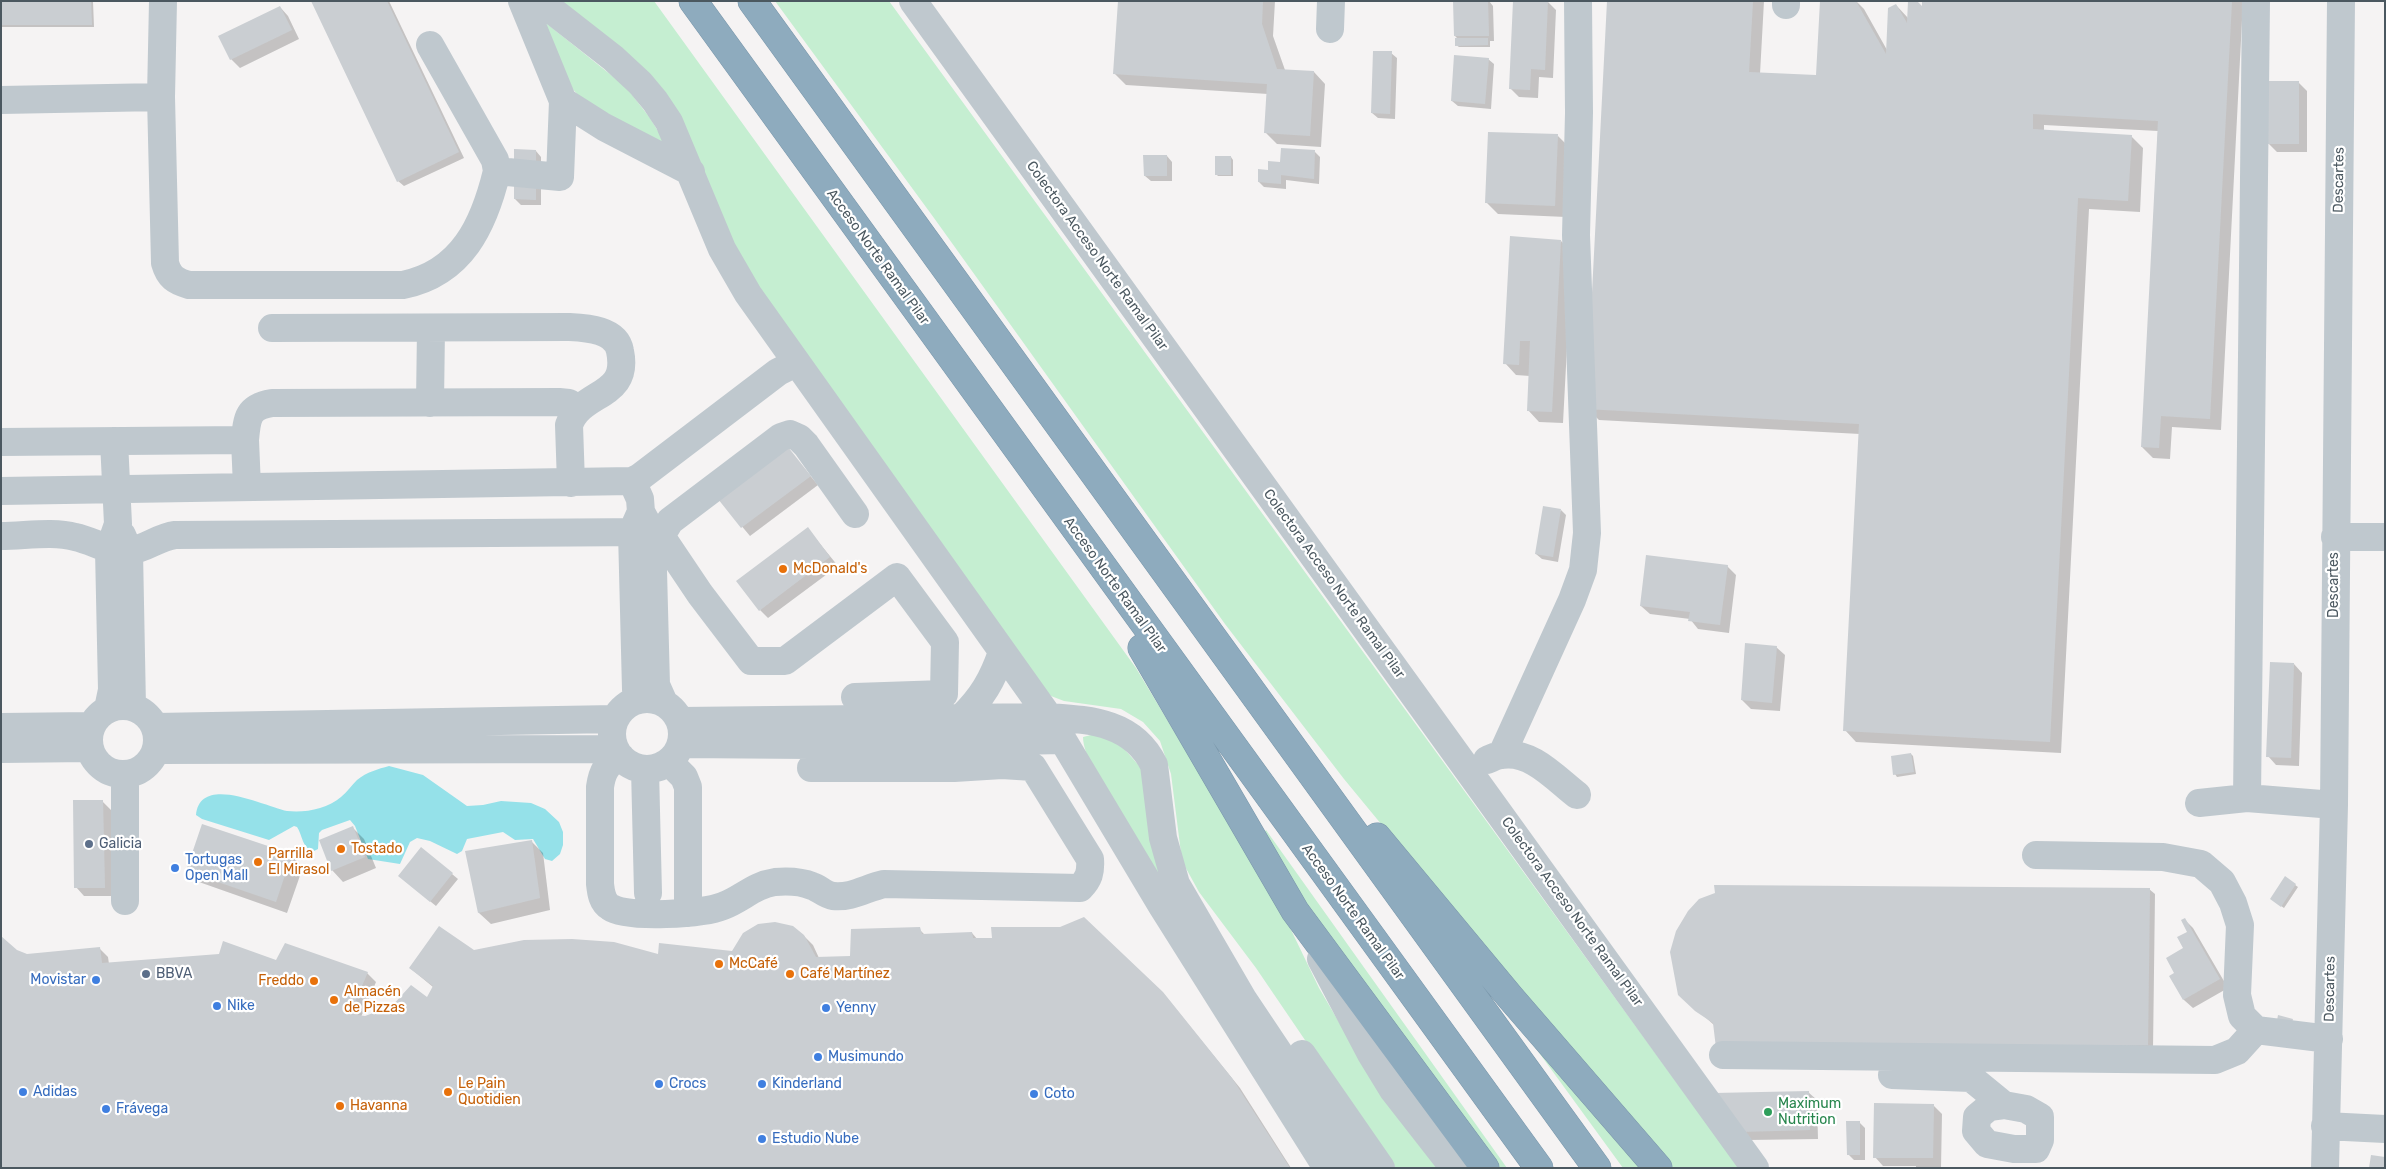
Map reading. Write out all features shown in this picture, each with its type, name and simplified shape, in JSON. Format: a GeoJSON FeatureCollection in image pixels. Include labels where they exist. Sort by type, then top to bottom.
{"type":"FeatureCollection","features":[{"type":"Feature","properties":{"kind":"highway","name":"Acceso Norte Ramal Pilar"},"geometry":{"type":"LineString","coordinates":[[693,1],[1539,1168]]}},
{"type":"Feature","properties":{"kind":"highway"},"geometry":{"type":"LineString","coordinates":[[752,1],[1597,1168]]}},
{"type":"Feature","properties":{"kind":"highway"},"geometry":{"type":"LineString","coordinates":[[1064,515],[1296,911],[1485,1168]]}},
{"type":"Feature","properties":{"kind":"highway"},"geometry":{"type":"LineString","coordinates":[[1280,732],[1380,840],[1510,997],[1658,1168]]}},
{"type":"Feature","properties":{"kind":"street"},"geometry":{"type":"LineString","coordinates":[[163,1],[161,97],[165,263],[168,273],[176,281],[189,285],[403,285],[421,281],[448,264],[475,234],[490,201],[497,171],[495,160],[430,45]]}},
{"type":"Feature","properties":{"kind":"street"},"geometry":{"type":"LineString","coordinates":[[497,171],[560,177],[563,101],[522,1]]}},
{"type":"Feature","properties":{"kind":"street"},"geometry":{"type":"LineString","coordinates":[[540,1],[612,58],[640,83],[670,122],[722,249],[733,270],[796,363],[1049,717],[1162,906],[1327,1168]]}},
{"type":"Feature","properties":{"kind":"street","name":"Colectora Acceso Norte Ramal Pilar"},"geometry":{"type":"LineString","coordinates":[[913,1],[1755,1168]]}},
{"type":"Feature","properties":{"kind":"street"},"geometry":{"type":"LineString","coordinates":[[1330,28],[1331,1]]}},
{"type":"Feature","properties":{"kind":"street"},"geometry":{"type":"LineString","coordinates":[[1502,754],[1572,600],[1583,570],[1587,533],[1576,235],[1579,113],[1578,1]]}},
{"type":"Feature","properties":{"kind":"street"},"geometry":{"type":"LineString","coordinates":[[2247,798],[2256,1]]}},
{"type":"Feature","properties":{"kind":"street","name":"Descartes"},"geometry":{"type":"LineString","coordinates":[[2325,1168],[2334,805],[2334,537],[2341,1]]}},
{"type":"Feature","properties":{"kind":"street"},"geometry":{"type":"LineString","coordinates":[[1,100],[161,97]]}},
{"type":"Feature","properties":{"kind":"street"},"geometry":{"type":"LineString","coordinates":[[563,101],[604,127],[691,172]]}},
{"type":"Feature","properties":{"kind":"street"},"geometry":{"type":"LineString","coordinates":[[272,328],[568,327],[591,328],[610,335],[620,349],[622,368],[614,386],[579,409],[570,425],[571,483]]}},
{"type":"Feature","properties":{"kind":"street"},"geometry":{"type":"LineString","coordinates":[[430,402],[431,328]]}},
{"type":"Feature","properties":{"kind":"street"},"geometry":{"type":"LineString","coordinates":[[1,490],[632,481],[640,477],[778,372],[796,363]]}},
{"type":"Feature","properties":{"kind":"street"},"geometry":{"type":"LineString","coordinates":[[247,487],[245,440],[247,419],[256,407],[263,404],[559,402],[569,403],[579,409]]}},
{"type":"Feature","properties":{"kind":"street"},"geometry":{"type":"LineString","coordinates":[[1,536],[76,537],[119,551],[138,550],[163,536],[175,535],[647,528],[670,522],[781,437],[790,434],[800,438],[806,445],[849,518],[887,490]]}},
{"type":"Feature","properties":{"kind":"street"},"geometry":{"type":"LineString","coordinates":[[1,442],[245,440]]}},
{"type":"Feature","properties":{"kind":"street"},"geometry":{"type":"LineString","coordinates":[[1,727],[105,722],[149,718],[155,738],[152,759],[144,767],[125,774],[115,774],[99,764],[105,722],[119,551],[114,441]]}},
{"type":"Feature","properties":{"kind":"street"},"geometry":{"type":"LineString","coordinates":[[632,481],[640,499],[647,528],[656,685],[668,740],[678,768],[688,787],[688,913]]}},
{"type":"Feature","properties":{"kind":"street"},"geometry":{"type":"LineString","coordinates":[[618,753],[607,766],[602,776],[600,787],[600,884],[602,898],[608,906],[618,912],[688,913],[709,911],[725,906],[756,887],[774,882],[793,881],[812,886],[831,896],[854,896],[868,888],[884,884],[1080,888],[1088,880],[1091,870],[1090,859],[1033,767],[1002,765],[954,768],[810,744],[668,740],[628,763],[618,753],[612,739],[637,682],[647,528]]}},
{"type":"Feature","properties":{"kind":"street"},"geometry":{"type":"LineString","coordinates":[[647,528],[700,594],[750,662],[785,661],[897,577],[945,642],[944,694],[854,720],[810,744]]}},
{"type":"Feature","properties":{"kind":"street"},"geometry":{"type":"LineString","coordinates":[[2334,537],[2385,537]]}},
{"type":"Feature","properties":{"kind":"street"},"geometry":{"type":"LineString","coordinates":[[961,718],[985,691],[994,675],[1002,652]]}},
{"type":"Feature","properties":{"kind":"street"},"geometry":{"type":"LineString","coordinates":[[155,738],[625,710],[644,699],[668,740],[648,894]]}},
{"type":"Feature","properties":{"kind":"street"},"geometry":{"type":"LineString","coordinates":[[854,720],[1049,717],[1105,723],[1130,736],[1148,754],[1154,764],[1166,852],[1176,884],[1243,999],[1356,1168]]}},
{"type":"Feature","properties":{"kind":"street"},"geometry":{"type":"LineString","coordinates":[[854,720],[1063,740]]}},
{"type":"Feature","properties":{"kind":"street"},"geometry":{"type":"LineString","coordinates":[[1,749],[105,722]]}},
{"type":"Feature","properties":{"kind":"street"},"geometry":{"type":"LineString","coordinates":[[155,738],[618,753]]}},
{"type":"Feature","properties":{"kind":"street"},"geometry":{"type":"LineString","coordinates":[[1467,768],[1502,754],[1520,756],[1539,765],[1576,795]]}},
{"type":"Feature","properties":{"kind":"street"},"geometry":{"type":"LineString","coordinates":[[125,774],[125,901]]}},
{"type":"Feature","properties":{"kind":"street"},"geometry":{"type":"LineString","coordinates":[[2199,803],[2247,798],[2334,805]]}},
{"type":"Feature","properties":{"kind":"street"},"geometry":{"type":"LineString","coordinates":[[2036,855],[2163,858],[2201,864],[2222,882],[2233,903],[2240,925],[2237,995],[2242,1016],[2256,1030],[2328,1039]]}},
{"type":"Feature","properties":{"kind":"street"},"geometry":{"type":"LineString","coordinates":[[1296,911],[1371,1054],[1393,1090],[1454,1168]]}},
{"type":"Feature","properties":{"kind":"street"},"geometry":{"type":"LineString","coordinates":[[1197,920],[1264,1000],[1381,1168]]}},
{"type":"Feature","properties":{"kind":"street"},"geometry":{"type":"LineString","coordinates":[[1723,1055],[2215,1060],[2237,1051],[2256,1030]]}},
{"type":"Feature","properties":{"kind":"street"},"geometry":{"type":"LineString","coordinates":[[1683,1067],[1971,1078],[2004,1105]]}},
{"type":"Feature","properties":{"kind":"street"},"geometry":{"type":"LineString","coordinates":[[2325,1126],[2385,1128]]}},
{"type":"Feature","properties":{"kind":"green space"},"geometry":{"type":"Polygon","coordinates":[[[560,1],[654,1],[1136,668],[1281,909],[1319,988],[1357,1053],[1440,1168],[1392,1168],[1256,968],[1199,892],[1182,861],[1171,774],[1160,741],[1143,722],[1121,709],[1064,701],[1051,696],[1041,685],[742,267],[697,158],[560,1]]]}},
{"type":"Feature","properties":{"kind":"green space"},"geometry":{"type":"Polygon","coordinates":[[[775,1],[889,1],[1739,1168],[1669,1168],[1494,961],[1344,779],[1225,624],[934,218],[775,1]]]}},
{"type":"Feature","properties":{"kind":"green space"},"geometry":{"type":"Polygon","coordinates":[[[546,23],[626,87],[650,118],[669,149],[581,98],[565,81],[547,34],[546,23]]]}},
{"type":"Feature","properties":{"kind":"green space"},"geometry":{"type":"Polygon","coordinates":[[[1095,734],[1120,744],[1141,768],[1171,896],[1120,817],[1094,771],[1086,752],[1083,737],[1095,734]]]}},
{"type":"Feature","properties":{"kind":"green space"},"geometry":{"type":"Polygon","coordinates":[[[1266,830],[1507,1168],[1492,1168],[1332,950],[1262,836],[1266,830]]]}},
{"type":"Feature","properties":{"kind":"green space"},"geometry":{"type":"Polygon","coordinates":[[[1513,1017],[1643,1168],[1623,1168],[1513,1017]]]}},
{"type":"Feature","properties":{"kind":"water"},"geometry":{"type":"Polygon","coordinates":[[[389,766],[423,775],[467,806],[501,801],[531,803],[545,809],[559,822],[563,832],[563,845],[560,854],[552,861],[545,859],[533,839],[515,840],[503,832],[467,839],[462,851],[457,854],[430,841],[417,838],[410,842],[400,864],[368,859],[355,826],[350,820],[322,830],[319,833],[318,849],[314,851],[307,848],[297,827],[294,826],[269,840],[202,819],[196,815],[200,803],[209,796],[221,794],[250,799],[287,811],[316,809],[335,801],[365,775],[389,766]]]}},
{"type":"Feature","properties":{"kind":"building"},"geometry":{"type":"Polygon","coordinates":[[[1,1],[91,1],[92,25],[1,25],[1,1]]]}},
{"type":"Feature","properties":{"kind":"building"},"geometry":{"type":"Polygon","coordinates":[[[311,1],[387,1],[459,152],[397,182],[311,1]]]}},
{"type":"Feature","properties":{"kind":"building"},"geometry":{"type":"Polygon","coordinates":[[[1118,1],[1263,1],[1262,24],[1277,69],[1314,71],[1310,136],[1264,133],[1267,84],[1113,74],[1118,1]]]}},
{"type":"Feature","properties":{"kind":"building"},"geometry":{"type":"Polygon","coordinates":[[[1453,1],[1488,1],[1489,36],[1454,36],[1453,1]]]}},
{"type":"Feature","properties":{"kind":"building"},"geometry":{"type":"Polygon","coordinates":[[[1513,1],[1548,1],[1545,70],[1531,69],[1530,90],[1509,89],[1513,1]]]}},
{"type":"Feature","properties":{"kind":"building"},"geometry":{"type":"Polygon","coordinates":[[[1607,1],[1753,1],[1749,72],[1816,75],[1820,1],[1856,1],[1886,54],[1888,8],[1896,4],[1907,23],[1908,1],[1917,1],[1922,6],[1922,1],[2232,1],[2210,419],[2161,416],[2159,448],[2141,447],[2158,121],[2033,114],[2033,129],[2132,135],[2128,201],[2078,198],[2050,742],[1843,731],[1859,424],[1586,409],[1607,1]]]}},
{"type":"Feature","properties":{"kind":"building"},"geometry":{"type":"Polygon","coordinates":[[[280,6],[292,30],[230,60],[218,36],[280,6]]]}},
{"type":"Feature","properties":{"kind":"building"},"geometry":{"type":"Polygon","coordinates":[[[1455,38],[1488,38],[1488,45],[1455,46],[1455,38]]]}},
{"type":"Feature","properties":{"kind":"building"},"geometry":{"type":"Polygon","coordinates":[[[1373,51],[1392,51],[1390,114],[1371,113],[1373,51]]]}},
{"type":"Feature","properties":{"kind":"building"},"geometry":{"type":"Polygon","coordinates":[[[1454,55],[1489,58],[1485,104],[1451,101],[1454,55]]]}},
{"type":"Feature","properties":{"kind":"building"},"geometry":{"type":"Polygon","coordinates":[[[2267,81],[2299,81],[2299,144],[2267,144],[2267,81]]]}},
{"type":"Feature","properties":{"kind":"building"},"geometry":{"type":"Polygon","coordinates":[[[1488,132],[1558,134],[1555,206],[1485,203],[1488,132]]]}},
{"type":"Feature","properties":{"kind":"building"},"geometry":{"type":"Polygon","coordinates":[[[1281,148],[1315,150],[1314,179],[1281,175],[1281,184],[1258,182],[1258,169],[1268,170],[1268,161],[1280,162],[1281,148]]]}},
{"type":"Feature","properties":{"kind":"building"},"geometry":{"type":"Polygon","coordinates":[[[514,149],[536,150],[536,200],[514,199],[514,149]]]}},
{"type":"Feature","properties":{"kind":"building"},"geometry":{"type":"Polygon","coordinates":[[[1143,155],[1167,155],[1167,176],[1144,176],[1143,155]]]}},
{"type":"Feature","properties":{"kind":"building"},"geometry":{"type":"Polygon","coordinates":[[[1215,156],[1231,156],[1231,175],[1215,175],[1215,156]]]}},
{"type":"Feature","properties":{"kind":"building"},"geometry":{"type":"Polygon","coordinates":[[[1510,236],[1561,240],[1552,412],[1527,411],[1530,341],[1520,341],[1519,365],[1503,364],[1510,236]]]}},
{"type":"Feature","properties":{"kind":"building"},"geometry":{"type":"Polygon","coordinates":[[[788,447],[811,476],[741,528],[718,499],[788,447]]]}},
{"type":"Feature","properties":{"kind":"building"},"geometry":{"type":"Polygon","coordinates":[[[1543,506],[1561,509],[1553,557],[1535,554],[1543,506]]]}},
{"type":"Feature","properties":{"kind":"building","name":"McDonald's"},"geometry":{"type":"Polygon","coordinates":[[[808,527],[830,557],[759,611],[736,581],[808,527]]]}},
{"type":"Feature","properties":{"kind":"building"},"geometry":{"type":"Polygon","coordinates":[[[1646,555],[1728,565],[1720,625],[1688,621],[1690,612],[1640,606],[1646,555]]]}},
{"type":"Feature","properties":{"kind":"building"},"geometry":{"type":"Polygon","coordinates":[[[1745,643],[1777,646],[1772,703],[1741,700],[1745,643]]]}},
{"type":"Feature","properties":{"kind":"building"},"geometry":{"type":"Polygon","coordinates":[[[2270,662],[2294,663],[2291,758],[2266,757],[2270,662]]]}},
{"type":"Feature","properties":{"kind":"building"},"geometry":{"type":"Polygon","coordinates":[[[1911,753],[1914,772],[1893,775],[1891,756],[1911,753]]]}},
{"type":"Feature","properties":{"kind":"building","name":"Galicia"},"geometry":{"type":"Polygon","coordinates":[[[73,800],[103,800],[105,888],[74,888],[73,800]]]}},
{"type":"Feature","properties":{"kind":"building"},"geometry":{"type":"Polygon","coordinates":[[[202,824],[292,854],[276,902],[186,871],[202,824]]]}},
{"type":"Feature","properties":{"kind":"building"},"geometry":{"type":"Polygon","coordinates":[[[353,826],[365,857],[331,871],[319,840],[353,826]]]}},
{"type":"Feature","properties":{"kind":"building"},"geometry":{"type":"Polygon","coordinates":[[[532,840],[540,898],[478,913],[465,851],[532,840]]]}},
{"type":"Feature","properties":{"kind":"building"},"geometry":{"type":"Polygon","coordinates":[[[421,847],[453,873],[430,902],[398,876],[421,847]]]}},
{"type":"Feature","properties":{"kind":"building"},"geometry":{"type":"Polygon","coordinates":[[[2285,876],[2296,884],[2281,907],[2270,899],[2285,876]]]}},
{"type":"Feature","properties":{"kind":"building"},"geometry":{"type":"Polygon","coordinates":[[[1714,885],[2150,888],[2148,1045],[1716,1048],[1713,1023],[1695,1011],[1678,995],[1670,952],[1676,931],[1688,911],[1699,899],[1715,893],[1714,885]]]}},
{"type":"Feature","properties":{"kind":"building"},"geometry":{"type":"Polygon","coordinates":[[[1084,917],[1163,992],[1232,1078],[1290,1168],[1,1168],[1,936],[17,950],[27,954],[100,947],[102,963],[219,954],[223,941],[276,960],[285,943],[368,972],[350,1014],[365,1016],[392,1006],[411,985],[427,997],[433,986],[409,968],[439,926],[474,950],[524,940],[572,939],[614,942],[658,954],[659,943],[732,951],[743,933],[758,924],[775,922],[793,926],[804,935],[816,957],[850,956],[851,929],[920,927],[922,934],[972,932],[973,938],[992,938],[991,927],[1060,927],[1084,917]]]}},
{"type":"Feature","properties":{"kind":"building"},"geometry":{"type":"Polygon","coordinates":[[[2185,918],[2220,979],[2183,1000],[2169,976],[2174,973],[2166,958],[2183,948],[2177,937],[2187,932],[2181,920],[2185,918]]]}},
{"type":"Feature","properties":{"kind":"building"},"geometry":{"type":"Polygon","coordinates":[[[2278,1015],[2293,1019],[2289,1034],[2275,1032],[2278,1015]]]}},
{"type":"Feature","properties":{"kind":"building","name":"Maximum Nutrition"},"geometry":{"type":"Polygon","coordinates":[[[1809,1091],[1810,1130],[1739,1132],[1714,1093],[1809,1091]]]}},
{"type":"Feature","properties":{"kind":"building"},"geometry":{"type":"Polygon","coordinates":[[[1874,1103],[1934,1104],[1933,1158],[1873,1158],[1874,1103]]]}},
{"type":"Feature","properties":{"kind":"building"},"geometry":{"type":"Polygon","coordinates":[[[1846,1121],[1860,1121],[1860,1155],[1847,1155],[1846,1121]]]}},
{"type":"Feature","properties":{"kind":"building"},"geometry":{"type":"Polygon","coordinates":[[[2371,1155],[2385,1157],[2385,1168],[2369,1168],[2371,1155]]]}},
{"type":"Feature","properties":{"kind":"place","name":"McDonald's"},"geometry":{"type":"Point","coordinates":[783,569]}},
{"type":"Feature","properties":{"kind":"place","name":"Galicia"},"geometry":{"type":"Point","coordinates":[89,844]}},
{"type":"Feature","properties":{"kind":"place","name":"Tostado"},"geometry":{"type":"Point","coordinates":[341,849]}},
{"type":"Feature","properties":{"kind":"place","name":"Parrilla El Mirasol"},"geometry":{"type":"Point","coordinates":[258,862]}},
{"type":"Feature","properties":{"kind":"place","name":"Tortugas Open Mall"},"geometry":{"type":"Point","coordinates":[175,868]}},
{"type":"Feature","properties":{"kind":"place","name":"McCafé"},"geometry":{"type":"Point","coordinates":[719,964]}},
{"type":"Feature","properties":{"kind":"place","name":"BBVA"},"geometry":{"type":"Point","coordinates":[146,974]}},
{"type":"Feature","properties":{"kind":"place","name":"Café Martínez"},"geometry":{"type":"Point","coordinates":[790,974]}},
{"type":"Feature","properties":{"kind":"place","name":"Movistar"},"geometry":{"type":"Point","coordinates":[96,980]}},
{"type":"Feature","properties":{"kind":"place","name":"Freddo"},"geometry":{"type":"Point","coordinates":[314,981]}},
{"type":"Feature","properties":{"kind":"place","name":"Almacén de Pizzas"},"geometry":{"type":"Point","coordinates":[334,1000]}},
{"type":"Feature","properties":{"kind":"place","name":"Nike"},"geometry":{"type":"Point","coordinates":[217,1006]}},
{"type":"Feature","properties":{"kind":"place","name":"Yenny"},"geometry":{"type":"Point","coordinates":[826,1008]}},
{"type":"Feature","properties":{"kind":"place","name":"Musimundo"},"geometry":{"type":"Point","coordinates":[818,1057]}},
{"type":"Feature","properties":{"kind":"place","name":"Crocs"},"geometry":{"type":"Point","coordinates":[659,1084]}},
{"type":"Feature","properties":{"kind":"place","name":"Kinderland"},"geometry":{"type":"Point","coordinates":[762,1084]}},
{"type":"Feature","properties":{"kind":"place","name":"Adidas"},"geometry":{"type":"Point","coordinates":[23,1092]}},
{"type":"Feature","properties":{"kind":"place","name":"Le Pain Quotidien"},"geometry":{"type":"Point","coordinates":[448,1092]}},
{"type":"Feature","properties":{"kind":"place","name":"Coto"},"geometry":{"type":"Point","coordinates":[1034,1094]}},
{"type":"Feature","properties":{"kind":"place","name":"Havanna"},"geometry":{"type":"Point","coordinates":[340,1106]}},
{"type":"Feature","properties":{"kind":"place","name":"Frávega"},"geometry":{"type":"Point","coordinates":[106,1109]}},
{"type":"Feature","properties":{"kind":"place","name":"Maximum Nutrition"},"geometry":{"type":"Point","coordinates":[1768,1112]}},
{"type":"Feature","properties":{"kind":"place","name":"Estudio Nube"},"geometry":{"type":"Point","coordinates":[762,1139]}}]}
